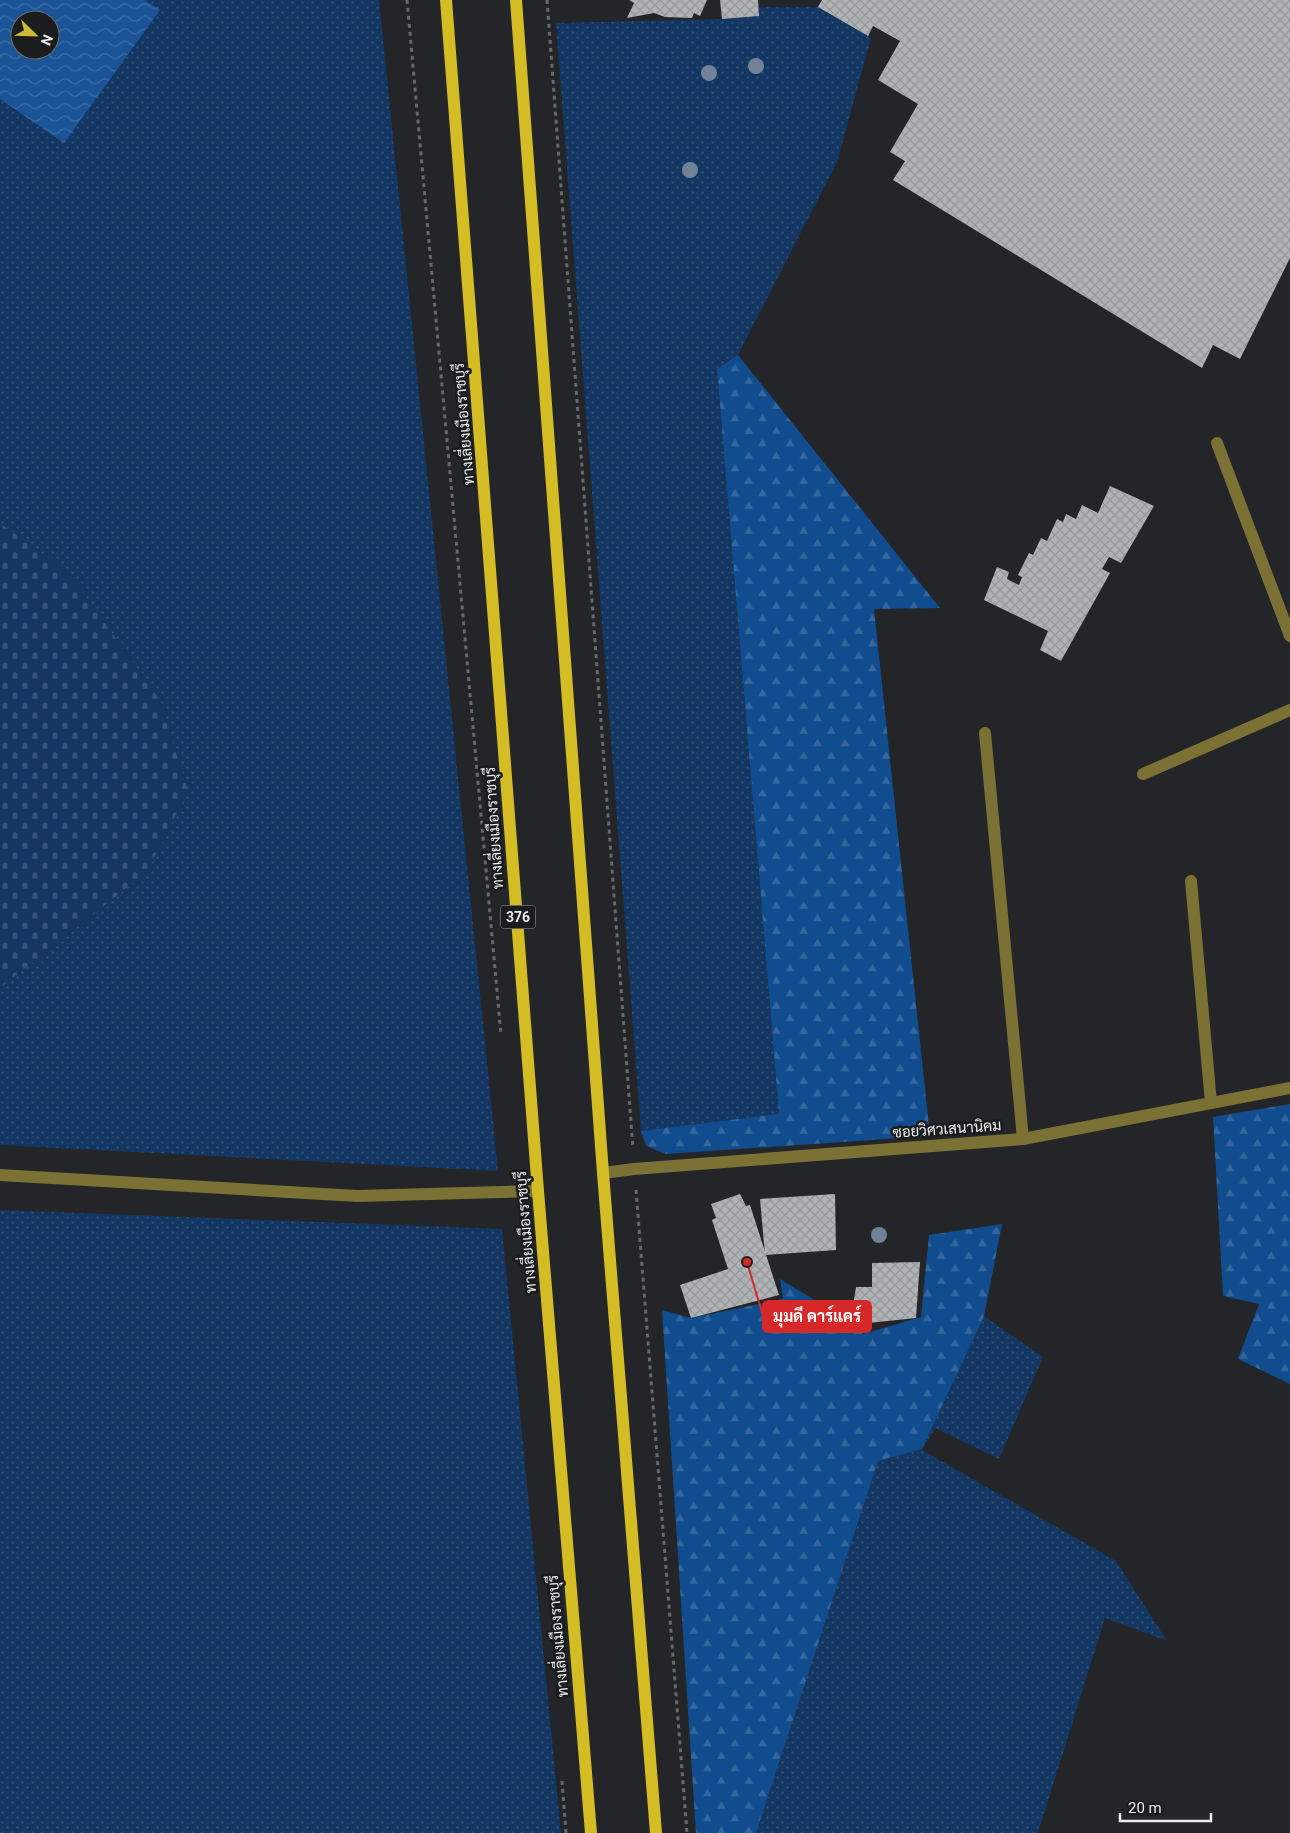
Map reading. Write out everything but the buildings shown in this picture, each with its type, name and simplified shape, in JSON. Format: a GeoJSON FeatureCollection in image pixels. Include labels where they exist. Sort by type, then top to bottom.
{"type":"FeatureCollection","features":[{"type":"Feature","properties":{"kind":"main road","name":"ทางเลี่ยงเมืองราชบุรี"},"geometry":{"type":"LineString","coordinates":[[446,0],[538,1191],[591,1833]]}},
{"type":"Feature","properties":{"kind":"main road"},"geometry":{"type":"LineString","coordinates":[[516,0],[603,1173],[656,1833]]}},
{"type":"Feature","properties":{"kind":"street"},"geometry":{"type":"LineString","coordinates":[[1216,443],[1290,636]]}},
{"type":"Feature","properties":{"kind":"street"},"geometry":{"type":"LineString","coordinates":[[1143,774],[1290,710]]}},
{"type":"Feature","properties":{"kind":"street"},"geometry":{"type":"LineString","coordinates":[[985,733],[1023,1139]]}},
{"type":"Feature","properties":{"kind":"street"},"geometry":{"type":"LineString","coordinates":[[1191,881],[1212,1103]]}},
{"type":"Feature","properties":{"kind":"street","name":"ซอยวิศวเสนานิคม"},"geometry":{"type":"LineString","coordinates":[[603,1173],[1023,1139],[1290,1088]]}},
{"type":"Feature","properties":{"kind":"street"},"geometry":{"type":"LineString","coordinates":[[0,1175],[357,1196],[538,1191]]}},
{"type":"Feature","properties":{"kind":"path"},"geometry":{"type":"LineString","coordinates":[[407,0],[502,1044]]}},
{"type":"Feature","properties":{"kind":"path"},"geometry":{"type":"LineString","coordinates":[[547,0],[633,1150]]}},
{"type":"Feature","properties":{"kind":"path"},"geometry":{"type":"LineString","coordinates":[[636,1193],[687,1833]]}},
{"type":"Feature","properties":{"kind":"green space"},"geometry":{"type":"Polygon","coordinates":[[[0,0],[379,0],[498,1171],[0,1145],[0,988],[147,872],[188,791],[159,699],[69,573],[0,523],[0,0]]]}},
{"type":"Feature","properties":{"kind":"green space"},"geometry":{"type":"Polygon","coordinates":[[[758,7],[818,7],[871,38],[837,162],[738,355],[717,369],[779,1114],[641,1131],[556,23],[722,19],[759,16],[758,7]]]}},
{"type":"Feature","properties":{"kind":"green space"},"geometry":{"type":"Polygon","coordinates":[[[738,355],[940,608],[874,609],[930,1136],[666,1154],[646,1146],[641,1131],[779,1114],[717,369],[738,355]]]}},
{"type":"Feature","properties":{"kind":"green space"},"geometry":{"type":"Polygon","coordinates":[[[0,523],[69,573],[159,699],[188,791],[147,872],[0,988],[0,523]]]}},
{"type":"Feature","properties":{"kind":"green space"},"geometry":{"type":"Polygon","coordinates":[[[1290,1104],[1290,1384],[1238,1359],[1259,1304],[1223,1296],[1213,1117],[1290,1104]]]}},
{"type":"Feature","properties":{"kind":"green space"},"geometry":{"type":"Polygon","coordinates":[[[0,1210],[502,1229],[561,1833],[0,1833],[0,1210]]]}},
{"type":"Feature","properties":{"kind":"green space"},"geometry":{"type":"Polygon","coordinates":[[[1002,1224],[984,1316],[922,1449],[878,1461],[756,1833],[696,1833],[662,1310],[691,1318],[783,1299],[780,1279],[826,1307],[863,1334],[921,1317],[929,1235],[1002,1224]]]}},
{"type":"Feature","properties":{"kind":"green space"},"geometry":{"type":"Polygon","coordinates":[[[984,1316],[1043,1357],[999,1459],[935,1428],[922,1450],[1116,1561],[1167,1641],[1105,1618],[1038,1833],[756,1833],[878,1461],[922,1449],[984,1316]]]}},
{"type":"Feature","properties":{"kind":"water"},"geometry":{"type":"Polygon","coordinates":[[[0,0],[145,0],[160,10],[64,143],[0,99],[0,0]]]}},
{"type":"Feature","properties":{"kind":"place","name":"มุมดี คาร์แคร์"},"geometry":{"type":"Point","coordinates":[747,1262]}}]}
